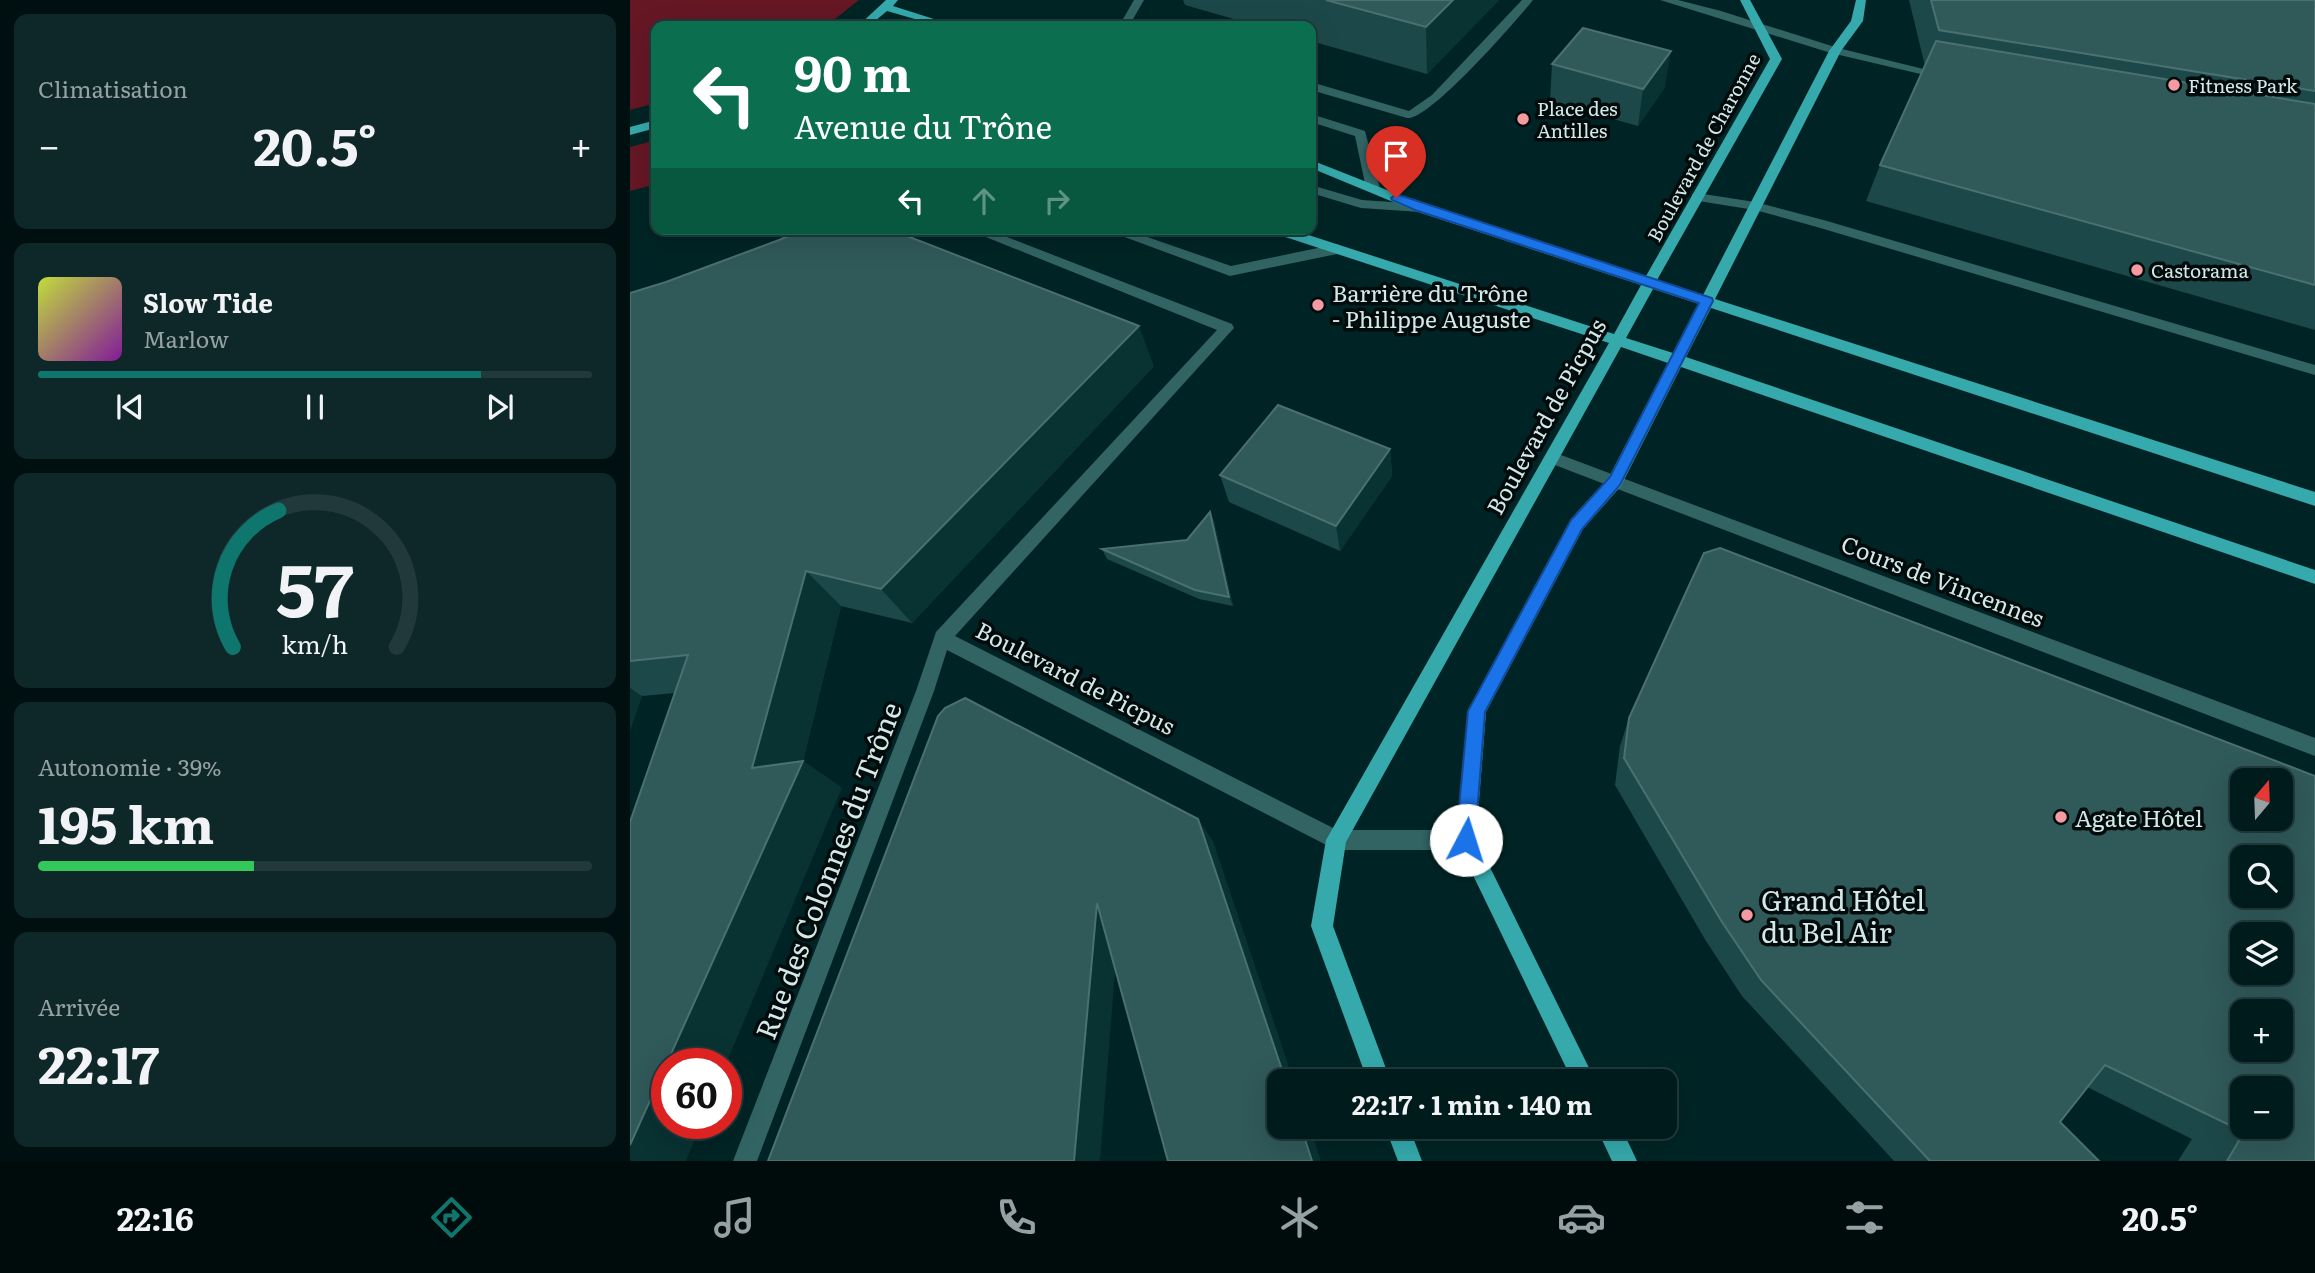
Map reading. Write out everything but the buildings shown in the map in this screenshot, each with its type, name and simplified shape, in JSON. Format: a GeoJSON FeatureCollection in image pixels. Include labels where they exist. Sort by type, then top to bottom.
{"type":"FeatureCollection","features":[{"type":"Feature","properties":{"kind":"main road","name":"Boulevard de Charonne"},"geometry":{"type":"LineString","coordinates":[[1634,311],[1776,59],[1745,0]]}},
{"type":"Feature","properties":{"kind":"main road"},"geometry":{"type":"LineString","coordinates":[[1579,1069],[1466,840],[1477,711],[1577,524],[1615,481],[1835,51],[1857,21],[1861,0]]}},
{"type":"Feature","properties":{"kind":"main road"},"geometry":{"type":"LineString","coordinates":[[869,21],[890,3],[937,21]]}},
{"type":"Feature","properties":{"kind":"main road"},"geometry":{"type":"LineString","coordinates":[[630,131],[651,125]]}},
{"type":"Feature","properties":{"kind":"main road"},"geometry":{"type":"LineString","coordinates":[[1316,166],[1420,208],[2315,499]]}},
{"type":"Feature","properties":{"kind":"main road"},"geometry":{"type":"LineString","coordinates":[[1294,235],[1676,360],[2315,577]]}},
{"type":"Feature","properties":{"kind":"main road","name":"Boulevard de Picpus"},"geometry":{"type":"LineString","coordinates":[[1375,1069],[1322,926],[1336,840],[1634,311]]}},
{"type":"Feature","properties":{"kind":"main road"},"geometry":{"type":"LineString","coordinates":[[1402,1139],[1410,1161]]}},
{"type":"Feature","properties":{"kind":"main road"},"geometry":{"type":"LineString","coordinates":[[1614,1139],[1625,1161]]}},
{"type":"Feature","properties":{"kind":"street"},"geometry":{"type":"LineString","coordinates":[[1127,21],[1139,0]]}},
{"type":"Feature","properties":{"kind":"street"},"geometry":{"type":"LineString","coordinates":[[1316,87],[1411,115],[1436,98],[1528,0]]}},
{"type":"Feature","properties":{"kind":"street"},"geometry":{"type":"LineString","coordinates":[[1665,0],[1835,51],[1954,77]]}},
{"type":"Feature","properties":{"kind":"street"},"geometry":{"type":"LineString","coordinates":[[1316,120],[1362,134],[1373,188]]}},
{"type":"Feature","properties":{"kind":"street"},"geometry":{"type":"LineString","coordinates":[[1316,190],[1361,204],[1420,208]]}},
{"type":"Feature","properties":{"kind":"street"},"geometry":{"type":"LineString","coordinates":[[1697,197],[1755,206],[2315,370]]}},
{"type":"Feature","properties":{"kind":"street","name":"Boulevard de Picpus"},"geometry":{"type":"LineString","coordinates":[[987,235],[1227,328],[942,638],[1336,840],[1466,840]]}},
{"type":"Feature","properties":{"kind":"street"},"geometry":{"type":"LineString","coordinates":[[1126,235],[1230,271],[1337,249]]}},
{"type":"Feature","properties":{"kind":"street","name":"Cours de Vincennes"},"geometry":{"type":"LineString","coordinates":[[1553,458],[2315,747]]}},
{"type":"Feature","properties":{"kind":"street","name":"Rue des Colonnes du Trône"},"geometry":{"type":"LineString","coordinates":[[746,1161],[925,691],[942,638]]}},
{"type":"Feature","properties":{"kind":"shaded area"},"geometry":{"type":"Polygon","coordinates":[[[630,0],[859,0],[832,21],[651,21],[651,104],[630,110],[630,0]]]}},
{"type":"Feature","properties":{"kind":"shaded area"},"geometry":{"type":"Polygon","coordinates":[[[651,141],[651,185],[630,191],[630,147],[651,141]]]}},
{"type":"Feature","properties":{"kind":"place","name":"Fitness Park"},"geometry":{"type":"Point","coordinates":[2174,85]}},
{"type":"Feature","properties":{"kind":"place","name":"Place des Antilles"},"geometry":{"type":"Point","coordinates":[1523,119]}},
{"type":"Feature","properties":{"kind":"place","name":"Castorama"},"geometry":{"type":"Point","coordinates":[2137,270]}},
{"type":"Feature","properties":{"kind":"place","name":"Barrière du Trône - Philippe Auguste"},"geometry":{"type":"Point","coordinates":[1318,305]}},
{"type":"Feature","properties":{"kind":"place","name":"Agate Hôtel"},"geometry":{"type":"Point","coordinates":[2061,817]}},
{"type":"Feature","properties":{"kind":"place","name":"Grand Hôtel du Bel Air"},"geometry":{"type":"Point","coordinates":[1747,915]}},
{"type":"Feature","properties":{"kind":"route"},"geometry":{"type":"LineString","coordinates":[[1396,198],[1707,301],[1615,481],[1577,524],[1477,711],[1466,840]]}}]}
